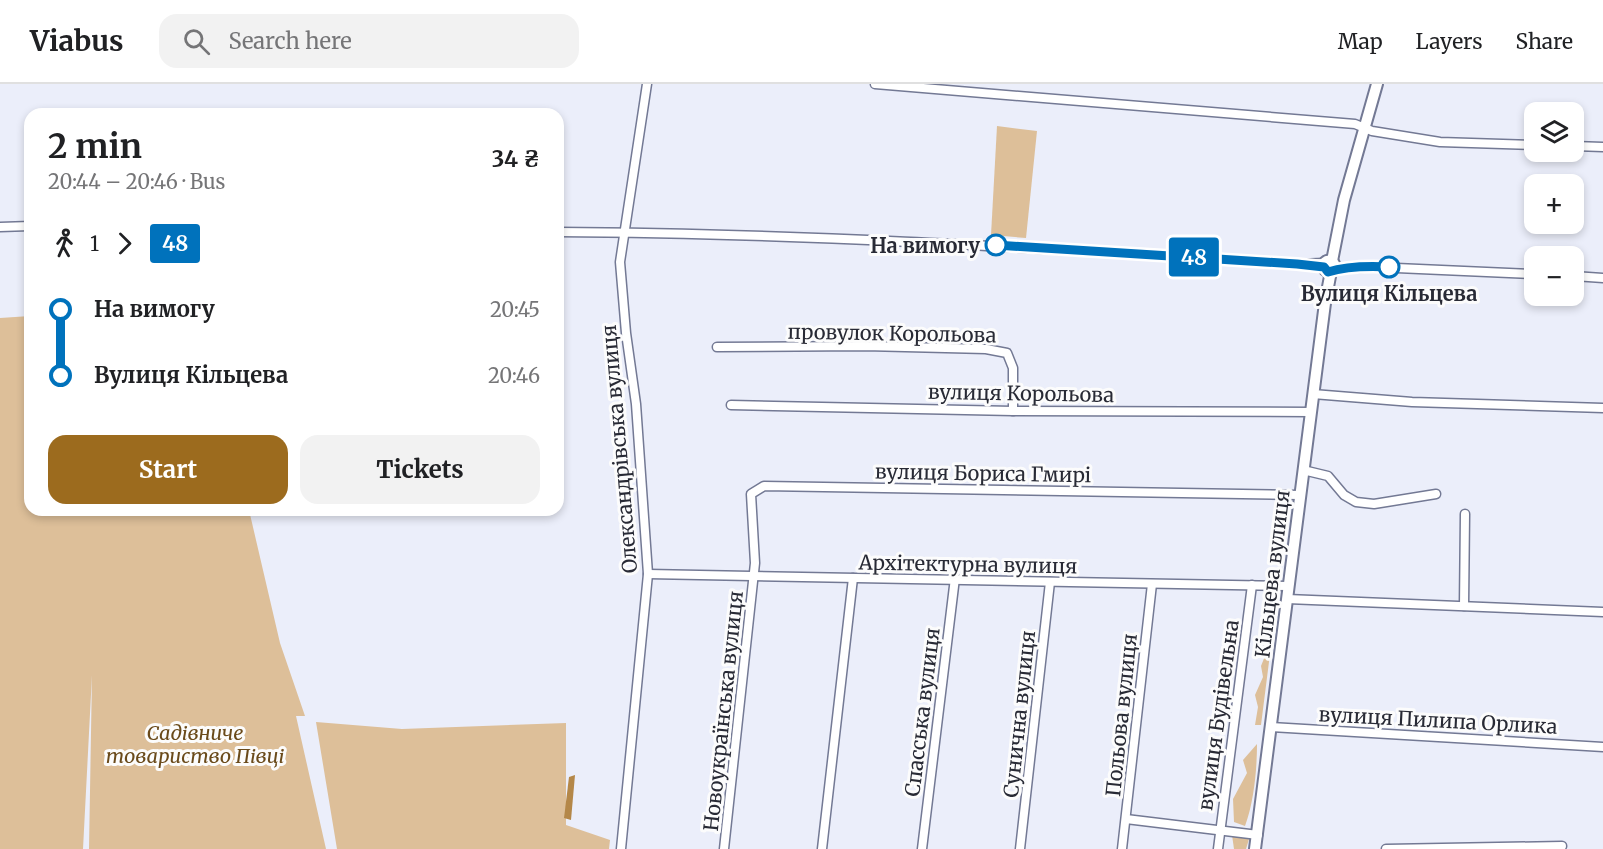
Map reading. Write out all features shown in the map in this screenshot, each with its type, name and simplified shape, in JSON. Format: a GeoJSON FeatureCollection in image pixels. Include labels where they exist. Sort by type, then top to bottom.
{"type":"FeatureCollection","features":[{"type":"Feature","properties":{"kind":"main road","name":"Кільцева вулиця"},"geometry":{"type":"LineString","coordinates":[[1255,849],[1329,266],[1377,84]]}},
{"type":"Feature","properties":{"kind":"street","name":"Олександрівська вулиця"},"geometry":{"type":"LineString","coordinates":[[621,849],[648,574],[636,404],[626,333],[620,262],[647,84]]}},
{"type":"Feature","properties":{"kind":"street"},"geometry":{"type":"LineString","coordinates":[[875,84],[1355,124],[1372,131],[1440,142],[1524,144]]}},
{"type":"Feature","properties":{"kind":"street"},"geometry":{"type":"LineString","coordinates":[[1584,146],[1603,147]]}},
{"type":"Feature","properties":{"kind":"street"},"geometry":{"type":"LineString","coordinates":[[0,227],[24,226]]}},
{"type":"Feature","properties":{"kind":"street"},"geometry":{"type":"LineString","coordinates":[[564,232],[777,235],[995,245],[1329,266],[1524,274]]}},
{"type":"Feature","properties":{"kind":"street"},"geometry":{"type":"LineString","coordinates":[[1584,277],[1603,278]]}},
{"type":"Feature","properties":{"kind":"street","name":"провулок Корольова"},"geometry":{"type":"LineString","coordinates":[[717,347],[865,346],[1001,351],[1006,353],[1013,368],[1014,411]]}},
{"type":"Feature","properties":{"kind":"street"},"geometry":{"type":"LineString","coordinates":[[1313,394],[1412,402],[1603,408]]}},
{"type":"Feature","properties":{"kind":"street","name":"вулиця Корольова"},"geometry":{"type":"LineString","coordinates":[[730,405],[1014,411],[1311,412]]}},
{"type":"Feature","properties":{"kind":"street"},"geometry":{"type":"LineString","coordinates":[[1303,470],[1328,476],[1344,495],[1356,502],[1374,504],[1436,494]]}},
{"type":"Feature","properties":{"kind":"street","name":"вулиця Бориса Гмирі"},"geometry":{"type":"LineString","coordinates":[[754,577],[751,494],[765,486],[1299,495]]}},
{"type":"Feature","properties":{"kind":"street"},"geometry":{"type":"LineString","coordinates":[[1464,606],[1465,514]]}},
{"type":"Feature","properties":{"kind":"street","name":"Архітектурна вулиця"},"geometry":{"type":"LineString","coordinates":[[648,574],[1288,586]]}},
{"type":"Feature","properties":{"kind":"street","name":"Новоукраїнська вулиця"},"geometry":{"type":"LineString","coordinates":[[724,849],[754,577]]}},
{"type":"Feature","properties":{"kind":"street"},"geometry":{"type":"LineString","coordinates":[[822,849],[853,578]]}},
{"type":"Feature","properties":{"kind":"street","name":"Спасська вулиця"},"geometry":{"type":"LineString","coordinates":[[922,849],[955,578]]}},
{"type":"Feature","properties":{"kind":"street","name":"Сунична вулиця"},"geometry":{"type":"LineString","coordinates":[[1020,849],[1050,582]]}},
{"type":"Feature","properties":{"kind":"street","name":"Польова вулиця"},"geometry":{"type":"LineString","coordinates":[[1122,849],[1152,584]]}},
{"type":"Feature","properties":{"kind":"street","name":"вулиця Будівельна"},"geometry":{"type":"LineString","coordinates":[[1218,849],[1252,585]]}},
{"type":"Feature","properties":{"kind":"street"},"geometry":{"type":"LineString","coordinates":[[1287,599],[1603,612]]}},
{"type":"Feature","properties":{"kind":"street","name":"вулиця Пилипа Орлика"},"geometry":{"type":"LineString","coordinates":[[1271,727],[1603,747]]}},
{"type":"Feature","properties":{"kind":"street"},"geometry":{"type":"LineString","coordinates":[[1126,819],[1258,835]]}},
{"type":"Feature","properties":{"kind":"street"},"geometry":{"type":"LineString","coordinates":[[1386,849],[1562,846]]}},
{"type":"Feature","properties":{"kind":"green space"},"geometry":{"type":"Polygon","coordinates":[[[997,126],[1037,131],[1026,238],[991,235],[997,126]]]}},
{"type":"Feature","properties":{"kind":"green space","name":"Садівниче товариство Півці"},"geometry":{"type":"Polygon","coordinates":[[[24,316],[24,516],[250,516],[280,643],[305,716],[296,716],[326,849],[89,849],[92,675],[83,849],[0,849],[0,318],[24,316]]]}},
{"type":"Feature","properties":{"kind":"green space"},"geometry":{"type":"Polygon","coordinates":[[[1275,594],[1276,609],[1273,611],[1266,609],[1270,595],[1275,594]]]}},
{"type":"Feature","properties":{"kind":"green space"},"geometry":{"type":"Polygon","coordinates":[[[1265,641],[1271,646],[1261,725],[1255,725],[1258,707],[1255,695],[1263,677],[1261,666],[1265,656],[1263,648],[1265,641]]]}},
{"type":"Feature","properties":{"kind":"green space"},"geometry":{"type":"Polygon","coordinates":[[[316,722],[402,729],[566,723],[566,825],[610,840],[609,849],[337,849],[316,722]]]}},
{"type":"Feature","properties":{"kind":"green space"},"geometry":{"type":"Polygon","coordinates":[[[1257,744],[1251,807],[1245,826],[1234,822],[1233,799],[1247,773],[1243,760],[1257,744]]]}},
{"type":"Feature","properties":{"kind":"green space"},"geometry":{"type":"Polygon","coordinates":[[[1232,835],[1249,839],[1246,849],[1234,849],[1232,835]]]}},
{"type":"Feature","properties":{"kind":"shaded area"},"geometry":{"type":"Polygon","coordinates":[[[575,775],[571,820],[564,818],[569,777],[575,775]]]}},
{"type":"Feature","properties":{"kind":"bus line","name":"48"},"geometry":{"type":"LineString","coordinates":[[996,245],[1297,264],[1324,267],[1328,272],[1334,268],[1389,267]]}},
{"type":"Feature","properties":{"kind":"place","name":"На вимогу"},"geometry":{"type":"Point","coordinates":[996,245]}},
{"type":"Feature","properties":{"kind":"place","name":"Вулиця Кільцева"},"geometry":{"type":"Point","coordinates":[1389,267]}}]}
